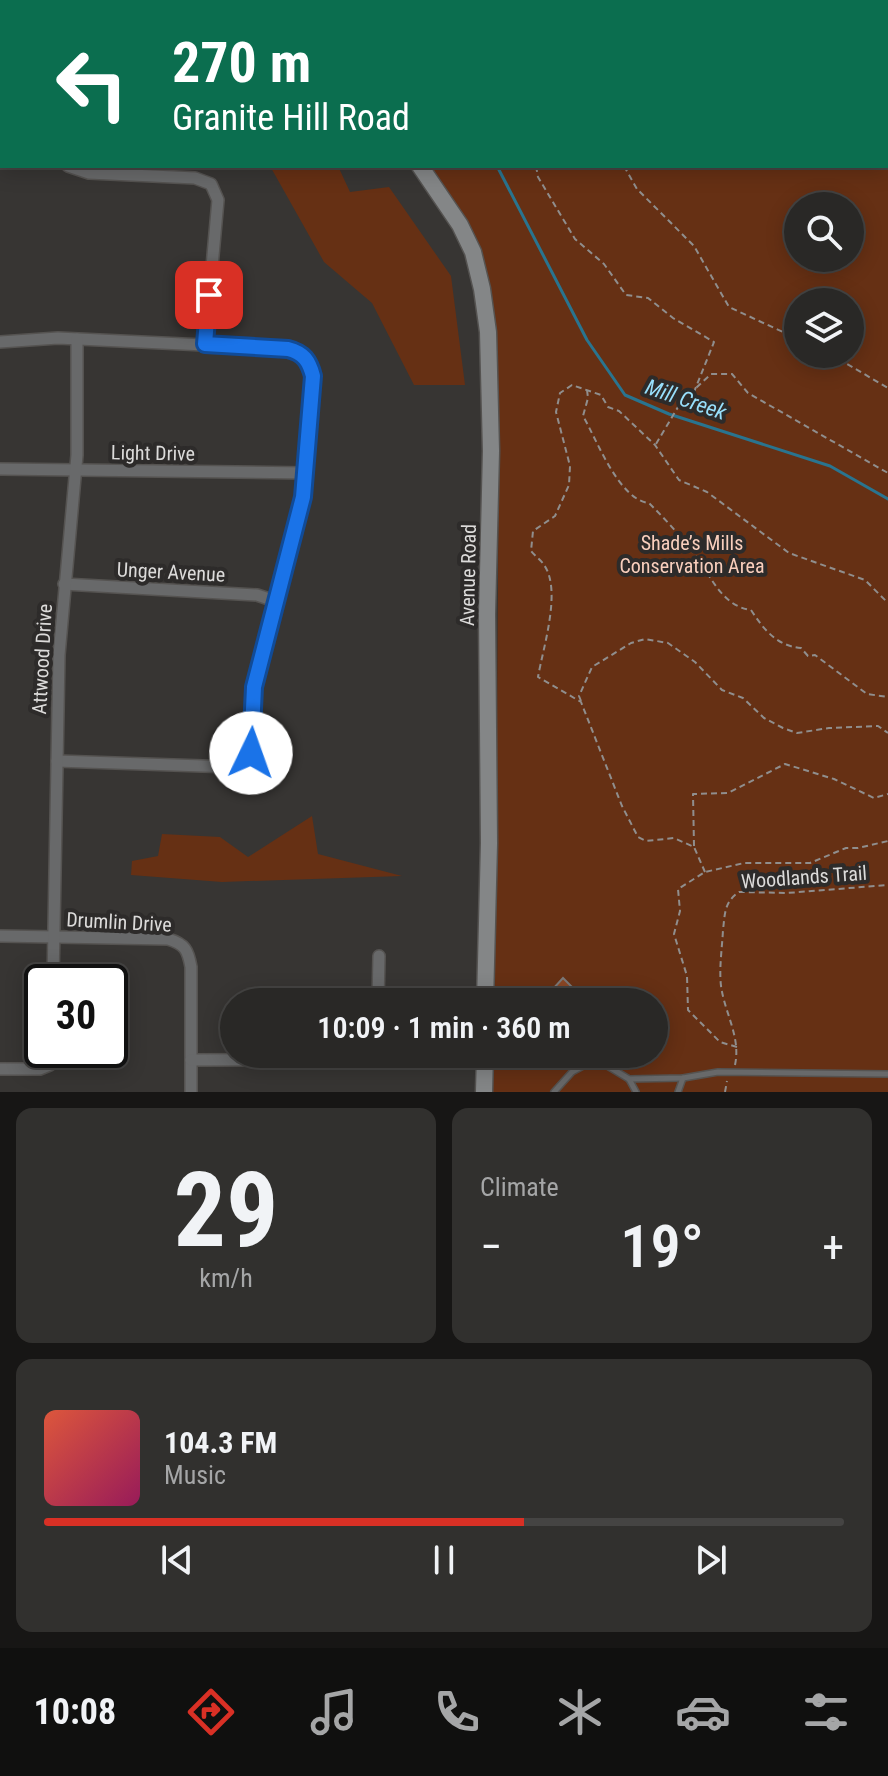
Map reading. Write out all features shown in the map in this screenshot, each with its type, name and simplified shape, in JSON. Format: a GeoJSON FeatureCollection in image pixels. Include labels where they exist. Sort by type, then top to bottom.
{"type":"FeatureCollection","features":[{"type":"Feature","properties":{"kind":"street"},"geometry":{"type":"LineString","coordinates":[[74,168],[89,173],[195,178],[211,184],[218,200],[205,344]]}},
{"type":"Feature","properties":{"kind":"street","name":"Avenue Road"},"geometry":{"type":"LineString","coordinates":[[421,168],[460,225],[473,252],[488,332],[491,451],[485,988]]}},
{"type":"Feature","properties":{"kind":"street"},"geometry":{"type":"LineString","coordinates":[[0,342],[77,339],[288,349],[298,351],[309,361],[313,376],[306,473],[297,523],[254,687],[251,753],[241,765],[232,767],[57,761]]}},
{"type":"Feature","properties":{"kind":"street","name":"Attwood Drive"},"geometry":{"type":"LineString","coordinates":[[53,964],[59,655],[77,455],[77,339]]}},
{"type":"Feature","properties":{"kind":"street","name":"Light Drive"},"geometry":{"type":"LineString","coordinates":[[0,469],[306,473]]}},
{"type":"Feature","properties":{"kind":"street","name":"Unger Avenue"},"geometry":{"type":"LineString","coordinates":[[64,584],[257,595],[275,601]]}},
{"type":"Feature","properties":{"kind":"street","name":"Drumlin Drive"},"geometry":{"type":"LineString","coordinates":[[0,936],[168,939],[181,943],[188,952],[191,967],[191,1092]]}},
{"type":"Feature","properties":{"kind":"street"},"geometry":{"type":"LineString","coordinates":[[378,988],[379,956]]}},
{"type":"Feature","properties":{"kind":"street"},"geometry":{"type":"LineString","coordinates":[[191,1060],[220,1060]]}},
{"type":"Feature","properties":{"kind":"street"},"geometry":{"type":"LineString","coordinates":[[0,1069],[42,1068]]}},
{"type":"Feature","properties":{"kind":"street"},"geometry":{"type":"LineString","coordinates":[[484,1092],[485,1068]]}},
{"type":"Feature","properties":{"kind":"lane"},"geometry":{"type":"LineString","coordinates":[[554,1092],[572,1072],[596,1059],[629,1079],[636,1092]]}},
{"type":"Feature","properties":{"kind":"lane"},"geometry":{"type":"LineString","coordinates":[[629,1079],[683,1078],[733,1072],[888,1074]]}},
{"type":"Feature","properties":{"kind":"lane"},"geometry":{"type":"LineString","coordinates":[[678,1092],[683,1078]]}},
{"type":"Feature","properties":{"kind":"path"},"geometry":{"type":"LineString","coordinates":[[536,168],[538,177],[575,239],[604,264],[626,295],[648,298],[673,318],[714,342],[694,392]]}},
{"type":"Feature","properties":{"kind":"path"},"geometry":{"type":"LineString","coordinates":[[625,168],[637,189],[694,246],[729,307],[784,333]]}},
{"type":"Feature","properties":{"kind":"path"},"geometry":{"type":"LineString","coordinates":[[854,368],[888,388]]}},
{"type":"Feature","properties":{"kind":"path"},"geometry":{"type":"LineString","coordinates":[[655,445],[676,409],[711,374],[732,374],[748,393],[888,473]]}},
{"type":"Feature","properties":{"kind":"path"},"geometry":{"type":"LineString","coordinates":[[581,702],[538,677],[551,610],[552,585],[546,567],[531,551],[533,531],[555,516],[569,485],[570,466],[556,412],[560,393],[572,385],[601,395],[608,407],[619,411],[655,445],[679,480],[707,492],[789,553],[865,580],[888,603]]}},
{"type":"Feature","properties":{"kind":"path"},"geometry":{"type":"LineString","coordinates":[[586,389],[588,398],[583,416],[618,479],[630,494],[643,503],[649,503],[659,513],[697,557],[717,590],[741,609],[751,610],[769,635],[787,647],[801,648],[808,656],[815,655],[867,694],[888,697]]}},
{"type":"Feature","properties":{"kind":"path"},"geometry":{"type":"LineString","coordinates":[[694,847],[674,838],[646,841],[638,837],[622,806],[579,696],[592,667],[631,643],[645,639],[668,643],[695,662],[722,690],[743,698],[764,718],[797,733],[878,726],[888,733]]}},
{"type":"Feature","properties":{"kind":"path"},"geometry":{"type":"LineString","coordinates":[[705,872],[694,847],[693,794],[728,793],[785,764],[834,779],[874,798],[888,794]]}},
{"type":"Feature","properties":{"kind":"path"},"geometry":{"type":"LineString","coordinates":[[737,1047],[720,1042],[688,1010],[687,976],[674,934],[680,911],[678,889],[705,872],[744,863],[810,863],[846,848],[888,841]]}},
{"type":"Feature","properties":{"kind":"path","name":"Woodlands Trail"},"geometry":{"type":"LineString","coordinates":[[725,1092],[726,1083],[733,1072],[737,1047],[720,971],[726,906],[733,896],[739,892],[787,893],[888,885]]}},
{"type":"Feature","properties":{"kind":"green space"},"geometry":{"type":"Polygon","coordinates":[[[271,168],[339,168],[350,192],[389,187],[451,276],[465,385],[414,385],[372,303],[324,262],[271,168]]]}},
{"type":"Feature","properties":{"kind":"green space","name":"Shade’s Mills Conservation Area"},"geometry":{"type":"Polygon","coordinates":[[[431,168],[888,168],[888,1092],[489,1092],[490,1068],[668,1068],[668,988],[492,988],[499,424],[483,260],[470,229],[431,168]]]}},
{"type":"Feature","properties":{"kind":"green space"},"geometry":{"type":"Polygon","coordinates":[[[312,816],[318,854],[402,876],[222,882],[131,875],[132,861],[158,856],[162,834],[220,837],[248,857],[312,816]]]}},
{"type":"Feature","properties":{"kind":"building"},"geometry":{"type":"Polygon","coordinates":[[[563,978],[571,986],[569,988],[554,988],[563,978]]]}},
{"type":"Feature","properties":{"kind":"waterway","name":"Mill Creek"},"geometry":{"type":"LineString","coordinates":[[498,168],[587,340],[625,395],[669,414],[830,466],[888,499]]}},
{"type":"Feature","properties":{"kind":"route"},"geometry":{"type":"LineString","coordinates":[[209,295],[205,344],[298,351],[309,361],[313,376],[303,497],[254,687],[251,753]]}}]}
